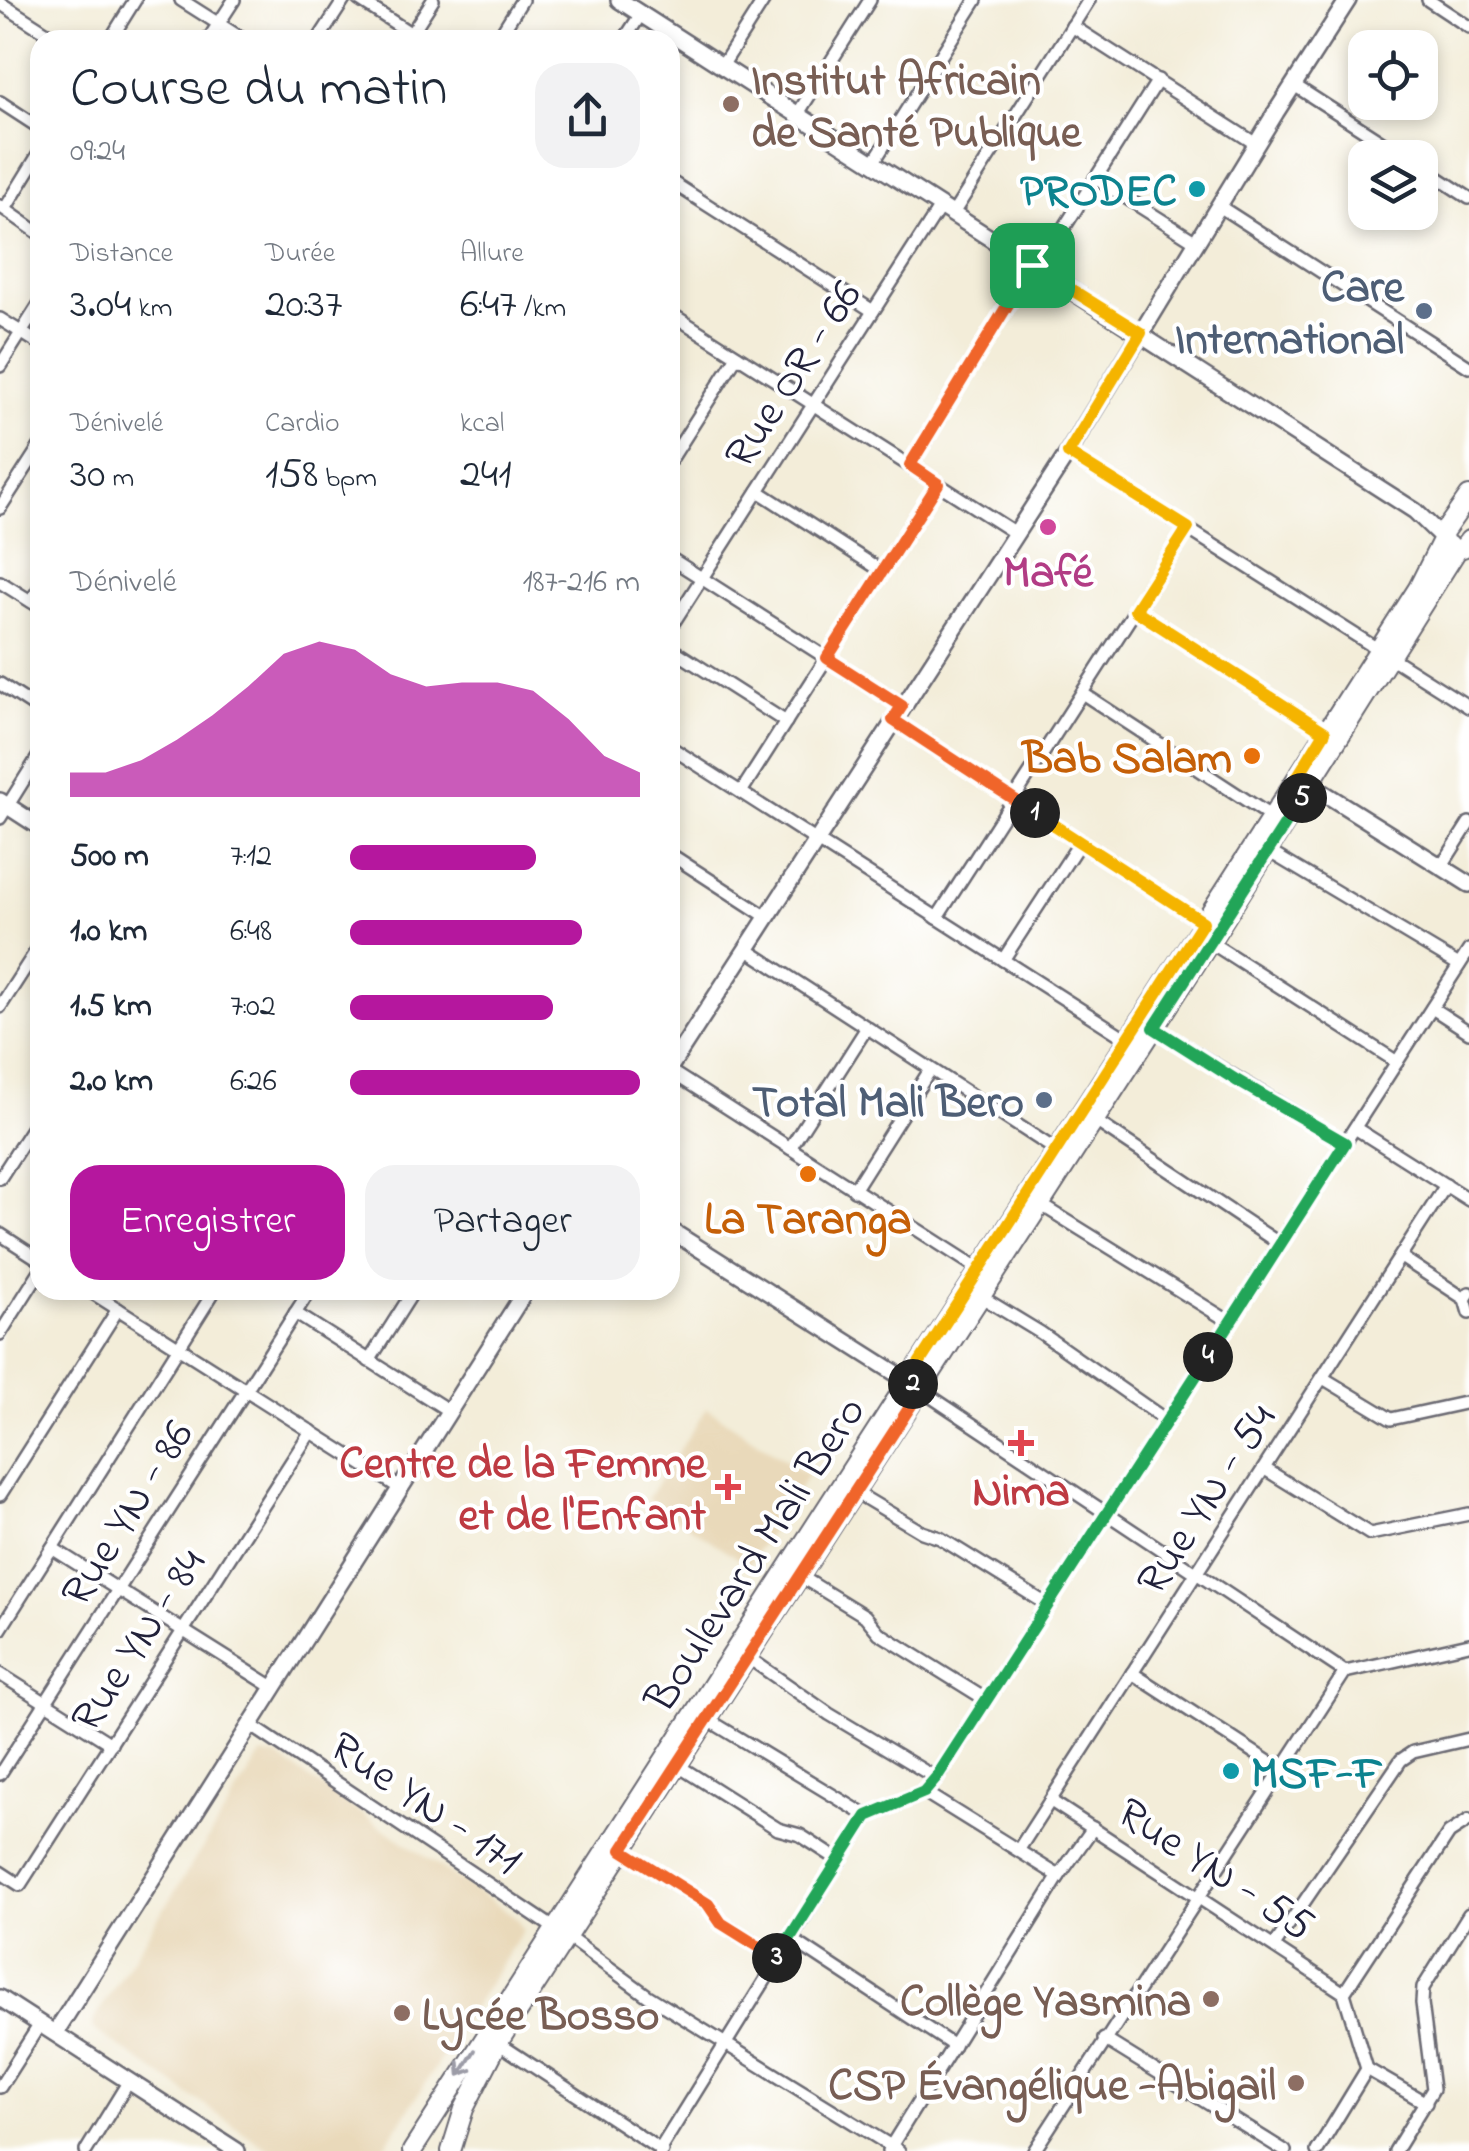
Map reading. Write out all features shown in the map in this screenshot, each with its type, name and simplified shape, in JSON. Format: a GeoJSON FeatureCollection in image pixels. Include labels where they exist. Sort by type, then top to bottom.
{"type":"FeatureCollection","features":[{"type":"Feature","properties":{"kind":"main road","name":"Boulevard Mali Bero"},"geometry":{"type":"LineString","coordinates":[[451,2151],[464,2109],[560,1932],[622,1850],[707,1718],[742,1654],[855,1492],[915,1385],[980,1296],[986,1274],[1040,1204],[1063,1154],[1094,1120],[1134,1044],[1154,1028],[1384,654],[1418,588],[1461,534],[1469,496]]}},
{"type":"Feature","properties":{"kind":"main road","name":"Boulevard Mali Bero"},"geometry":{"type":"LineString","coordinates":[[412,2151],[742,1654],[1134,1044],[1268,851],[1278,821]]}},
{"type":"Feature","properties":{"kind":"street"},"geometry":{"type":"LineString","coordinates":[[116,30],[135,0]]}},
{"type":"Feature","properties":{"kind":"street"},"geometry":{"type":"LineString","coordinates":[[181,0],[228,30]]}},
{"type":"Feature","properties":{"kind":"street"},"geometry":{"type":"LineString","coordinates":[[214,30],[234,0]]}},
{"type":"Feature","properties":{"kind":"street"},"geometry":{"type":"LineString","coordinates":[[324,30],[344,0]]}},
{"type":"Feature","properties":{"kind":"street"},"geometry":{"type":"LineString","coordinates":[[359,0],[405,30]]}},
{"type":"Feature","properties":{"kind":"street"},"geometry":{"type":"LineString","coordinates":[[419,30],[433,0]]}},
{"type":"Feature","properties":{"kind":"street"},"geometry":{"type":"LineString","coordinates":[[503,30],[522,0]]}},
{"type":"Feature","properties":{"kind":"street"},"geometry":{"type":"LineString","coordinates":[[619,0],[666,30]]}},
{"type":"Feature","properties":{"kind":"street"},"geometry":{"type":"LineString","coordinates":[[722,66],[764,0]]}},
{"type":"Feature","properties":{"kind":"street"},"geometry":{"type":"LineString","coordinates":[[797,115],[870,0]]}},
{"type":"Feature","properties":{"kind":"street"},"geometry":{"type":"LineString","coordinates":[[873,163],[976,0]]}},
{"type":"Feature","properties":{"kind":"street","name":"Rue OR - 66"},"geometry":{"type":"LineString","coordinates":[[680,612],[873,311],[1089,0]]}},
{"type":"Feature","properties":{"kind":"street"},"geometry":{"type":"LineString","coordinates":[[680,1053],[1068,453],[1348,0]]}},
{"type":"Feature","properties":{"kind":"street"},"geometry":{"type":"LineString","coordinates":[[1428,0],[1469,27]]}},
{"type":"Feature","properties":{"kind":"street"},"geometry":{"type":"LineString","coordinates":[[0,4],[42,30]]}},
{"type":"Feature","properties":{"kind":"street"},"geometry":{"type":"LineString","coordinates":[[631,30],[641,14]]}},
{"type":"Feature","properties":{"kind":"street"},"geometry":{"type":"LineString","coordinates":[[1072,26],[1256,144]]}},
{"type":"Feature","properties":{"kind":"street"},"geometry":{"type":"LineString","coordinates":[[680,39],[1414,510],[1461,534]]}},
{"type":"Feature","properties":{"kind":"street"},"geometry":{"type":"LineString","coordinates":[[910,465],[1158,80]]}},
{"type":"Feature","properties":{"kind":"street"},"geometry":{"type":"LineString","coordinates":[[1294,84],[1380,140]]}},
{"type":"Feature","properties":{"kind":"street"},"geometry":{"type":"LineString","coordinates":[[0,102],[30,122]]}},
{"type":"Feature","properties":{"kind":"street"},"geometry":{"type":"LineString","coordinates":[[30,166],[2,207],[30,227]]}},
{"type":"Feature","properties":{"kind":"street"},"geometry":{"type":"LineString","coordinates":[[1096,178],[1196,242]]}},
{"type":"Feature","properties":{"kind":"street"},"geometry":{"type":"LineString","coordinates":[[1438,178],[1469,198]]}},
{"type":"Feature","properties":{"kind":"street"},"geometry":{"type":"LineString","coordinates":[[680,188],[873,311]]}},
{"type":"Feature","properties":{"kind":"street"},"geometry":{"type":"LineString","coordinates":[[1219,206],[1469,367]]}},
{"type":"Feature","properties":{"kind":"street"},"geometry":{"type":"LineString","coordinates":[[0,318],[30,338]]}},
{"type":"Feature","properties":{"kind":"street"},"geometry":{"type":"LineString","coordinates":[[0,366],[30,318]]}},
{"type":"Feature","properties":{"kind":"street"},"geometry":{"type":"LineString","coordinates":[[680,319],[1015,533]]}},
{"type":"Feature","properties":{"kind":"street"},"geometry":{"type":"LineString","coordinates":[[680,445],[737,356]]}},
{"type":"Feature","properties":{"kind":"street"},"geometry":{"type":"LineString","coordinates":[[1068,453],[1469,707]]}},
{"type":"Feature","properties":{"kind":"street"},"geometry":{"type":"LineString","coordinates":[[0,508],[30,462]]}},
{"type":"Feature","properties":{"kind":"street"},"geometry":{"type":"LineString","coordinates":[[741,792],[938,484]]}},
{"type":"Feature","properties":{"kind":"street"},"geometry":{"type":"LineString","coordinates":[[758,491],[882,571]]}},
{"type":"Feature","properties":{"kind":"street"},"geometry":{"type":"LineString","coordinates":[[937,918],[1188,528]]}},
{"type":"Feature","properties":{"kind":"street"},"geometry":{"type":"LineString","coordinates":[[680,564],[827,658],[1014,798],[1397,1062]]}},
{"type":"Feature","properties":{"kind":"street"},"geometry":{"type":"LineString","coordinates":[[0,582],[30,601]]}},
{"type":"Feature","properties":{"kind":"street"},"geometry":{"type":"LineString","coordinates":[[1135,610],[1332,737]]}},
{"type":"Feature","properties":{"kind":"street"},"geometry":{"type":"LineString","coordinates":[[680,654],[786,722]]}},
{"type":"Feature","properties":{"kind":"street"},"geometry":{"type":"LineString","coordinates":[[0,684],[30,704]]}},
{"type":"Feature","properties":{"kind":"street"},"geometry":{"type":"LineString","coordinates":[[1082,693],[1278,821]]}},
{"type":"Feature","properties":{"kind":"street"},"geometry":{"type":"LineString","coordinates":[[680,753],[1134,1044]]}},
{"type":"Feature","properties":{"kind":"street"},"geometry":{"type":"LineString","coordinates":[[30,768],[2,808],[30,822]]}},
{"type":"Feature","properties":{"kind":"street"},"geometry":{"type":"LineString","coordinates":[[1304,780],[1469,884]]}},
{"type":"Feature","properties":{"kind":"street"},"geometry":{"type":"LineString","coordinates":[[1442,866],[1469,823]]}},
{"type":"Feature","properties":{"kind":"street"},"geometry":{"type":"LineString","coordinates":[[1003,960],[1080,842]]}},
{"type":"Feature","properties":{"kind":"street"},"geometry":{"type":"LineString","coordinates":[[1268,851],[1459,966]]}},
{"type":"Feature","properties":{"kind":"street"},"geometry":{"type":"LineString","coordinates":[[680,860],[767,916]]}},
{"type":"Feature","properties":{"kind":"street"},"geometry":{"type":"LineString","coordinates":[[746,949],[1063,1154]]}},
{"type":"Feature","properties":{"kind":"street"},"geometry":{"type":"LineString","coordinates":[[498,2043],[660,2150],[722,2044],[867,1816],[924,1792],[936,1778],[1469,950]]}},
{"type":"Feature","properties":{"kind":"street"},"geometry":{"type":"LineString","coordinates":[[0,1007],[30,964]]}},
{"type":"Feature","properties":{"kind":"street"},"geometry":{"type":"LineString","coordinates":[[1432,1008],[1469,1032]]}},
{"type":"Feature","properties":{"kind":"street"},"geometry":{"type":"LineString","coordinates":[[1154,1028],[1345,1143]]}},
{"type":"Feature","properties":{"kind":"street"},"geometry":{"type":"LineString","coordinates":[[790,1148],[866,1029]]}},
{"type":"Feature","properties":{"kind":"street"},"geometry":{"type":"LineString","coordinates":[[854,1190],[930,1070]]}},
{"type":"Feature","properties":{"kind":"street"},"geometry":{"type":"LineString","coordinates":[[680,1076],[986,1274]]}},
{"type":"Feature","properties":{"kind":"street"},"geometry":{"type":"LineString","coordinates":[[1094,1120],[1280,1244]]}},
{"type":"Feature","properties":{"kind":"street"},"geometry":{"type":"LineString","coordinates":[[1355,1128],[1469,1200]]}},
{"type":"Feature","properties":{"kind":"street"},"geometry":{"type":"LineString","coordinates":[[0,1178],[30,1131]]}},
{"type":"Feature","properties":{"kind":"street","name":"Rue YN - 54"},"geometry":{"type":"LineString","coordinates":[[1020,1849],[1446,1185]]}},
{"type":"Feature","properties":{"kind":"street"},"geometry":{"type":"LineString","coordinates":[[1040,1204],[1230,1322]]}},
{"type":"Feature","properties":{"kind":"street"},"geometry":{"type":"LineString","coordinates":[[0,1234],[30,1254]]}},
{"type":"Feature","properties":{"kind":"street"},"geometry":{"type":"LineString","coordinates":[[680,1236],[915,1385],[1345,1672]]}},
{"type":"Feature","properties":{"kind":"street"},"geometry":{"type":"LineString","coordinates":[[1401,1257],[1467,1296],[1469,1313]]}},
{"type":"Feature","properties":{"kind":"street"},"geometry":{"type":"LineString","coordinates":[[0,1334],[30,1287]]}},
{"type":"Feature","properties":{"kind":"street"},"geometry":{"type":"LineString","coordinates":[[980,1296],[1167,1421]]}},
{"type":"Feature","properties":{"kind":"street"},"geometry":{"type":"LineString","coordinates":[[104,1300],[400,1488]]}},
{"type":"Feature","properties":{"kind":"street"},"geometry":{"type":"LineString","coordinates":[[0,1630],[209,1300]]}},
{"type":"Feature","properties":{"kind":"street","name":"Rue YN - 86"},"geometry":{"type":"LineString","coordinates":[[0,1774],[303,1300]]}},
{"type":"Feature","properties":{"kind":"street"},"geometry":{"type":"LineString","coordinates":[[369,1361],[408,1300]]}},
{"type":"Feature","properties":{"kind":"street"},"geometry":{"type":"LineString","coordinates":[[54,2034],[520,1300]]}},
{"type":"Feature","properties":{"kind":"street"},"geometry":{"type":"LineString","coordinates":[[0,1494],[4,1478],[118,1309]]}},
{"type":"Feature","properties":{"kind":"street"},"geometry":{"type":"LineString","coordinates":[[295,1313],[449,1412]]}},
{"type":"Feature","properties":{"kind":"street"},"geometry":{"type":"LineString","coordinates":[[1323,1378],[1391,1420],[1469,1402]]}},
{"type":"Feature","properties":{"kind":"street","name":"Rue YN - 84"},"geometry":{"type":"LineString","coordinates":[[0,1872],[20,1885],[311,1432]]}},
{"type":"Feature","properties":{"kind":"street"},"geometry":{"type":"LineString","coordinates":[[1266,1469],[1370,1534],[1469,1514]]}},
{"type":"Feature","properties":{"kind":"street"},"geometry":{"type":"LineString","coordinates":[[855,1492],[922,1532],[940,1538],[1048,1605]]}},
{"type":"Feature","properties":{"kind":"street"},"geometry":{"type":"LineString","coordinates":[[52,1548],[273,1687]]}},
{"type":"Feature","properties":{"kind":"street"},"geometry":{"type":"LineString","coordinates":[[800,1576],[865,1616],[880,1633],[985,1699]]}},
{"type":"Feature","properties":{"kind":"street"},"geometry":{"type":"LineString","coordinates":[[1034,2151],[1345,1672],[1469,1644]]}},
{"type":"Feature","properties":{"kind":"street"},"geometry":{"type":"LineString","coordinates":[[742,1654],[829,1714],[936,1778]]}},
{"type":"Feature","properties":{"kind":"street"},"geometry":{"type":"LineString","coordinates":[[1132,1672],[1280,1770]]}},
{"type":"Feature","properties":{"kind":"street"},"geometry":{"type":"LineString","coordinates":[[0,1674],[110,1744]]}},
{"type":"Feature","properties":{"kind":"street"},"geometry":{"type":"LineString","coordinates":[[707,1718],[867,1816]]}},
{"type":"Feature","properties":{"kind":"street","name":"Rue YN - 171"},"geometry":{"type":"LineString","coordinates":[[250,1724],[560,1932],[648,1996],[893,2149]]}},
{"type":"Feature","properties":{"kind":"street"},"geometry":{"type":"LineString","coordinates":[[1274,1946],[1406,1755],[1469,1740]]}},
{"type":"Feature","properties":{"kind":"street"},"geometry":{"type":"LineString","coordinates":[[677,1764],[778,1829],[800,1835],[840,1861]]}},
{"type":"Feature","properties":{"kind":"street"},"geometry":{"type":"LineString","coordinates":[[924,1792],[1059,1876]]}},
{"type":"Feature","properties":{"kind":"street","name":"Rue YN - 55"},"geometry":{"type":"LineString","coordinates":[[1051,1800],[1344,1992]]}},
{"type":"Feature","properties":{"kind":"street"},"geometry":{"type":"LineString","coordinates":[[1426,2104],[1367,2070],[1344,1992],[1449,1833],[1469,1820]]}},
{"type":"Feature","properties":{"kind":"street"},"geometry":{"type":"LineString","coordinates":[[893,2149],[1059,1876],[1093,1828]]}},
{"type":"Feature","properties":{"kind":"street"},"geometry":{"type":"LineString","coordinates":[[622,1850],[708,1904],[721,1923],[776,1958]]}},
{"type":"Feature","properties":{"kind":"street"},"geometry":{"type":"LineString","coordinates":[[1395,2151],[1426,2104],[1434,2082],[1423,1988],[1469,1914]]}},
{"type":"Feature","properties":{"kind":"street"},"geometry":{"type":"LineString","coordinates":[[790,1938],[954,2046]]}},
{"type":"Feature","properties":{"kind":"street"},"geometry":{"type":"LineString","coordinates":[[0,1998],[225,2148]]}},
{"type":"Feature","properties":{"kind":"street"},"geometry":{"type":"LineString","coordinates":[[0,2087],[40,2024]]}},
{"type":"Feature","properties":{"kind":"street"},"geometry":{"type":"LineString","coordinates":[[1104,2039],[1285,2151]]}},
{"type":"Feature","properties":{"kind":"street"},"geometry":{"type":"LineString","coordinates":[[1317,2151],[1367,2070]]}},
{"type":"Feature","properties":{"kind":"street"},"geometry":{"type":"LineString","coordinates":[[86,2151],[129,2081]]}},
{"type":"Feature","properties":{"kind":"shaded area","name":"Centre de la Femme et de l'Enfant"},"geometry":{"type":"Polygon","coordinates":[[[707,1408],[808,1475],[748,1565],[647,1499],[707,1408]]]}},
{"type":"Feature","properties":{"kind":"shaded area","name":"Lycée Bosso"},"geometry":{"type":"Polygon","coordinates":[[[261,1755],[276,1756],[516,1918],[523,1930],[382,2151],[271,2151],[92,2028],[261,1755]]]}},
{"type":"Feature","properties":{"kind":"place","name":"Institut Africain de Santé Publique"},"geometry":{"type":"Point","coordinates":[731,104]}},
{"type":"Feature","properties":{"kind":"place","name":"PRODEC"},"geometry":{"type":"Point","coordinates":[1197,189]}},
{"type":"Feature","properties":{"kind":"place","name":"Care International"},"geometry":{"type":"Point","coordinates":[1424,311]}},
{"type":"Feature","properties":{"kind":"place","name":"Mafé"},"geometry":{"type":"Point","coordinates":[1048,527]}},
{"type":"Feature","properties":{"kind":"place","name":"Bab Salam"},"geometry":{"type":"Point","coordinates":[1252,756]}},
{"type":"Feature","properties":{"kind":"place","name":"Total Mali Bero"},"geometry":{"type":"Point","coordinates":[1044,1100]}},
{"type":"Feature","properties":{"kind":"place","name":"La Taranga"},"geometry":{"type":"Point","coordinates":[808,1174]}},
{"type":"Feature","properties":{"kind":"place","name":"Nima"},"geometry":{"type":"Point","coordinates":[1021,1443]}},
{"type":"Feature","properties":{"kind":"place","name":"Centre de la Femme et de l'Enfant"},"geometry":{"type":"Point","coordinates":[728,1487]}},
{"type":"Feature","properties":{"kind":"place","name":"MSF-F"},"geometry":{"type":"Point","coordinates":[1231,1771]}},
{"type":"Feature","properties":{"kind":"place","name":"Collège Yasmina"},"geometry":{"type":"Point","coordinates":[1211,1999]}},
{"type":"Feature","properties":{"kind":"place","name":"Lycée Bosso"},"geometry":{"type":"Point","coordinates":[402,2013]}},
{"type":"Feature","properties":{"kind":"place","name":"CSP Évangélique -Abigail"},"geometry":{"type":"Point","coordinates":[1296,2083]}},
{"type":"Feature","properties":{"kind":"route"},"geometry":{"type":"LineString","coordinates":[[1032,265],[1141,333],[1068,453],[1188,528],[1135,610],[1325,732],[1298,776],[1311,785],[1154,1028],[1345,1143],[936,1778],[924,1792],[867,1816],[776,1958],[721,1923],[708,1904],[622,1850],[921,1390],[909,1381],[1203,922],[893,720],[902,706],[827,658],[938,484],[910,465],[1032,265]]}}]}
